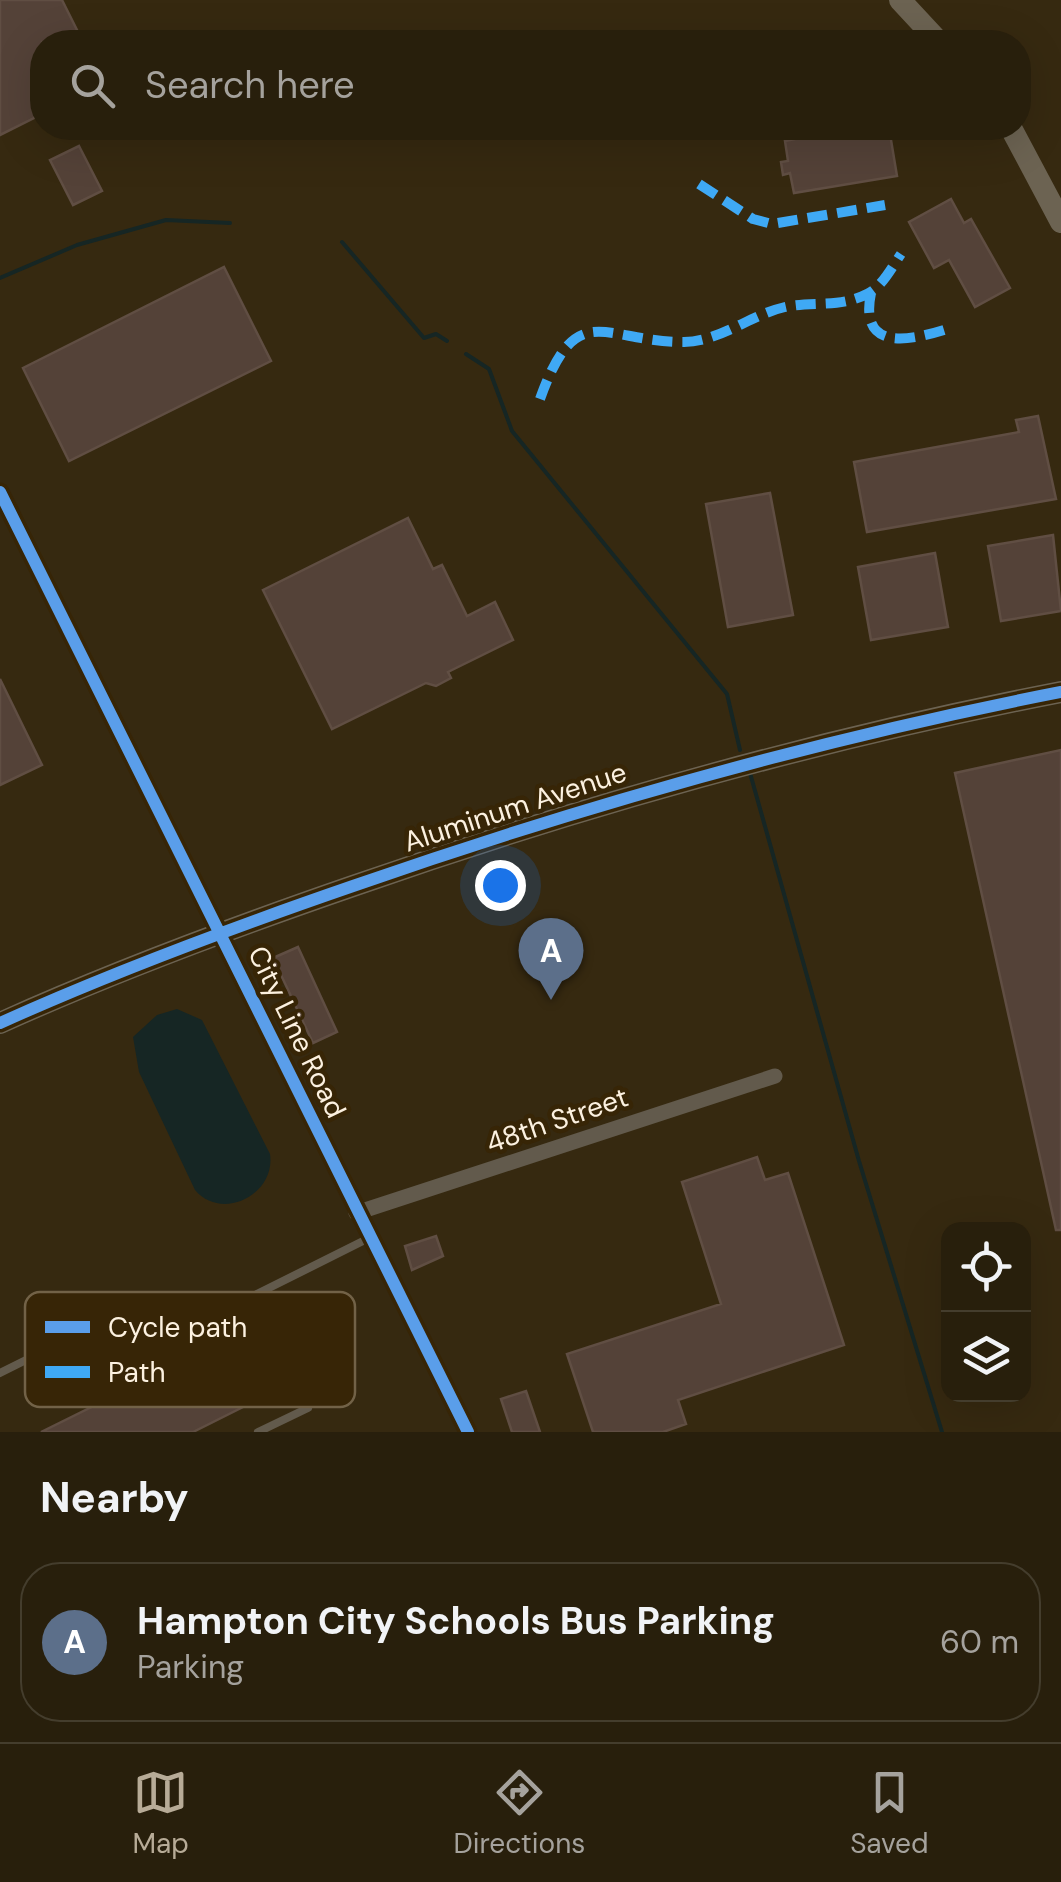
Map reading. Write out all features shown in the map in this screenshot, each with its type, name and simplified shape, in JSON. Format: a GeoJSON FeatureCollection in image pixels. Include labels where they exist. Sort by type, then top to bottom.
{"type":"FeatureCollection","features":[{"type":"Feature","properties":{"kind":"street"},"geometry":{"type":"LineString","coordinates":[[900,0],[928,30]]}},
{"type":"Feature","properties":{"kind":"street"},"geometry":{"type":"LineString","coordinates":[[1018,140],[1061,222]]}},
{"type":"Feature","properties":{"kind":"street","name":"City Line Road"},"geometry":{"type":"LineString","coordinates":[[0,492],[468,1432]]}},
{"type":"Feature","properties":{"kind":"street","name":"Aluminum Avenue"},"geometry":{"type":"LineString","coordinates":[[0,1024],[221,932],[498,835],[765,756],[1061,692]]}},
{"type":"Feature","properties":{"kind":"street","name":"48th Street"},"geometry":{"type":"LineString","coordinates":[[356,1213],[775,1076]]}},
{"type":"Feature","properties":{"kind":"lane"},"geometry":{"type":"LineString","coordinates":[[261,1292],[369,1238]]}},
{"type":"Feature","properties":{"kind":"lane"},"geometry":{"type":"LineString","coordinates":[[0,1373],[25,1360]]}},
{"type":"Feature","properties":{"kind":"lane"},"geometry":{"type":"LineString","coordinates":[[258,1432],[308,1407]]}},
{"type":"Feature","properties":{"kind":"shaded area"},"geometry":{"type":"Polygon","coordinates":[[[177,1009],[202,1020],[270,1154],[265,1181],[245,1199],[219,1204],[195,1190],[139,1072],[133,1037],[157,1015],[177,1009]]]}},
{"type":"Feature","properties":{"kind":"building"},"geometry":{"type":"Polygon","coordinates":[[[0,0],[62,0],[77,30],[30,30],[30,120],[0,135],[0,0]]]}},
{"type":"Feature","properties":{"kind":"building"},"geometry":{"type":"Polygon","coordinates":[[[891,140],[897,176],[794,193],[790,173],[783,175],[781,162],[788,161],[785,141],[891,140]]]}},
{"type":"Feature","properties":{"kind":"building"},"geometry":{"type":"Polygon","coordinates":[[[79,146],[102,191],[73,205],[50,160],[79,146]]]}},
{"type":"Feature","properties":{"kind":"building"},"geometry":{"type":"Polygon","coordinates":[[[951,199],[964,223],[971,219],[1010,288],[975,307],[949,260],[934,268],[909,222],[951,199]]]}},
{"type":"Feature","properties":{"kind":"building"},"geometry":{"type":"Polygon","coordinates":[[[224,267],[271,361],[69,461],[23,368],[224,267]]]}},
{"type":"Feature","properties":{"kind":"building"},"geometry":{"type":"Polygon","coordinates":[[[1038,416],[1056,499],[867,532],[854,462],[1019,432],[1016,420],[1038,416]]]}},
{"type":"Feature","properties":{"kind":"building"},"geometry":{"type":"Polygon","coordinates":[[[770,493],[793,615],[728,627],[706,504],[770,493]]]}},
{"type":"Feature","properties":{"kind":"building"},"geometry":{"type":"Polygon","coordinates":[[[408,518],[433,569],[442,565],[467,616],[495,602],[513,640],[448,672],[451,678],[436,686],[426,683],[332,729],[263,590],[408,518]]]}},
{"type":"Feature","properties":{"kind":"building"},"geometry":{"type":"Polygon","coordinates":[[[1053,535],[1061,611],[1001,621],[988,546],[1053,535]]]}},
{"type":"Feature","properties":{"kind":"building"},"geometry":{"type":"Polygon","coordinates":[[[935,553],[948,627],[871,640],[858,567],[935,553]]]}},
{"type":"Feature","properties":{"kind":"building"},"geometry":{"type":"Polygon","coordinates":[[[0,679],[42,765],[0,785],[0,679]]]}},
{"type":"Feature","properties":{"kind":"building"},"geometry":{"type":"Polygon","coordinates":[[[1061,750],[1061,1230],[1056,1230],[955,773],[1061,750]]]}},
{"type":"Feature","properties":{"kind":"building"},"geometry":{"type":"Polygon","coordinates":[[[298,947],[337,1032],[313,1043],[273,958],[298,947]]]}},
{"type":"Feature","properties":{"kind":"building"},"geometry":{"type":"Polygon","coordinates":[[[757,1157],[765,1180],[788,1173],[844,1345],[678,1400],[686,1424],[663,1432],[593,1432],[567,1354],[721,1304],[682,1182],[757,1157]]]}},
{"type":"Feature","properties":{"kind":"building"},"geometry":{"type":"Polygon","coordinates":[[[436,1236],[443,1256],[412,1270],[405,1246],[436,1236]]]}},
{"type":"Feature","properties":{"kind":"building"},"geometry":{"type":"Polygon","coordinates":[[[526,1391],[540,1432],[512,1432],[501,1399],[526,1391]]]}},
{"type":"Feature","properties":{"kind":"building"},"geometry":{"type":"Polygon","coordinates":[[[92,1407],[243,1407],[193,1432],[41,1432],[92,1407]]]}},
{"type":"Feature","properties":{"kind":"waterway"},"geometry":{"type":"LineString","coordinates":[[0,278],[77,245],[166,220],[230,223]]}},
{"type":"Feature","properties":{"kind":"waterway"},"geometry":{"type":"LineString","coordinates":[[342,242],[424,338],[436,334],[447,341]]}},
{"type":"Feature","properties":{"kind":"waterway"},"geometry":{"type":"LineString","coordinates":[[466,354],[489,369],[512,431],[727,694],[740,750]]}},
{"type":"Feature","properties":{"kind":"waterway"},"geometry":{"type":"LineString","coordinates":[[750,773],[859,1161],[942,1432]]}},
{"type":"Feature","properties":{"kind":"marked path"},"geometry":{"type":"LineString","coordinates":[[699,184],[753,219],[772,224],[885,205]]}},
{"type":"Feature","properties":{"kind":"marked path"},"geometry":{"type":"LineString","coordinates":[[540,399],[553,367],[580,336],[596,332],[698,341],[785,307],[836,303],[867,294],[877,287],[901,254]]}},
{"type":"Feature","properties":{"kind":"marked path"},"geometry":{"type":"LineString","coordinates":[[871,293],[869,312],[879,333],[902,338],[944,330]]}},
{"type":"Feature","properties":{"kind":"cycle path"},"geometry":{"type":"LineString","coordinates":[[0,492],[468,1432]]}},
{"type":"Feature","properties":{"kind":"cycle path"},"geometry":{"type":"LineString","coordinates":[[0,1023],[219,934],[527,828],[792,753],[1061,692]]}},
{"type":"Feature","properties":{"kind":"place","name":"Hampton City Schools Bus Parking"},"geometry":{"type":"Point","coordinates":[551,1000]}}]}
